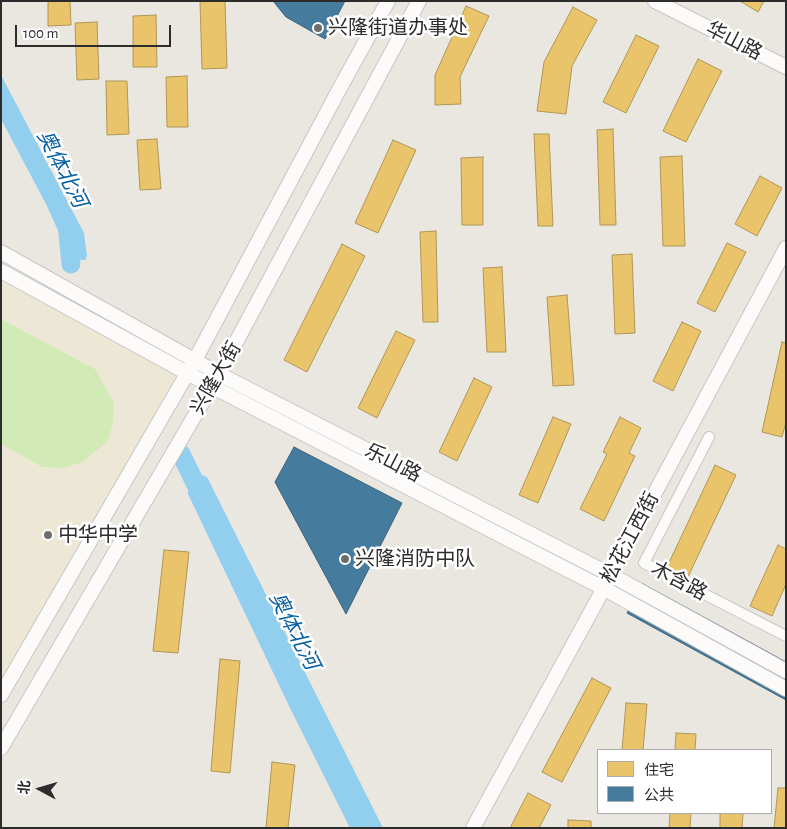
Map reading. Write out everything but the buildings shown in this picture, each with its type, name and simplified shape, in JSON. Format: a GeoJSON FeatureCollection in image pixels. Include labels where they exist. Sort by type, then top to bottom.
{"type":"FeatureCollection","features":[{"type":"Feature","properties":{"kind":"street","name":"兴隆大街"},"geometry":{"type":"LineString","coordinates":[[1,695],[195,360],[388,1]]}},
{"type":"Feature","properties":{"kind":"street","name":"兴隆大街"},"geometry":{"type":"LineString","coordinates":[[1,748],[219,374],[420,1]]}},
{"type":"Feature","properties":{"kind":"street","name":"华山路"},"geometry":{"type":"LineString","coordinates":[[655,1],[786,66]]}},
{"type":"Feature","properties":{"kind":"street","name":"松花江西街"},"geometry":{"type":"LineString","coordinates":[[473,828],[786,248]]}},
{"type":"Feature","properties":{"kind":"street","name":"乐山路"},"geometry":{"type":"LineString","coordinates":[[1,252],[219,374],[611,575],[786,671]]}},
{"type":"Feature","properties":{"kind":"street","name":"乐山路"},"geometry":{"type":"LineString","coordinates":[[1,272],[211,386],[603,588],[786,689]]}},
{"type":"Feature","properties":{"kind":"street","name":"木含路"},"geometry":{"type":"LineString","coordinates":[[709,437],[644,563],[786,636]]}},
{"type":"Feature","properties":{"kind":"shaded area","name":"中华中学"},"geometry":{"type":"Polygon","coordinates":[[[1,273],[190,374],[1,697],[1,273]]]}},
{"type":"Feature","properties":{"kind":"green space"},"geometry":{"type":"Polygon","coordinates":[[[1,319],[95,369],[114,403],[113,422],[108,441],[83,462],[63,468],[42,467],[1,444],[1,319]]]}},
{"type":"Feature","properties":{"kind":"water"},"geometry":{"type":"Polygon","coordinates":[[[1,75],[84,233],[87,256],[85,260],[72,259],[63,249],[60,235],[47,206],[1,119],[1,75]]]}},
{"type":"Feature","properties":{"kind":"water"},"geometry":{"type":"Polygon","coordinates":[[[189,470],[207,477],[383,828],[350,828],[291,710],[188,494],[189,470]]]}},
{"type":"Feature","properties":{"kind":"waterway","name":"奥体北河"},"geometry":{"type":"LineString","coordinates":[[68,233],[71,264]]}},
{"type":"Feature","properties":{"kind":"waterway","name":"奥体北河"},"geometry":{"type":"LineString","coordinates":[[181,454],[200,493]]}},
{"type":"Feature","properties":{"kind":"place","name":"兴隆街道办事处"},"geometry":{"type":"Point","coordinates":[318,28]}},
{"type":"Feature","properties":{"kind":"place","name":"中华中学"},"geometry":{"type":"Point","coordinates":[48,535]}},
{"type":"Feature","properties":{"kind":"place","name":"兴隆消防中队"},"geometry":{"type":"Point","coordinates":[345,559]}}]}
